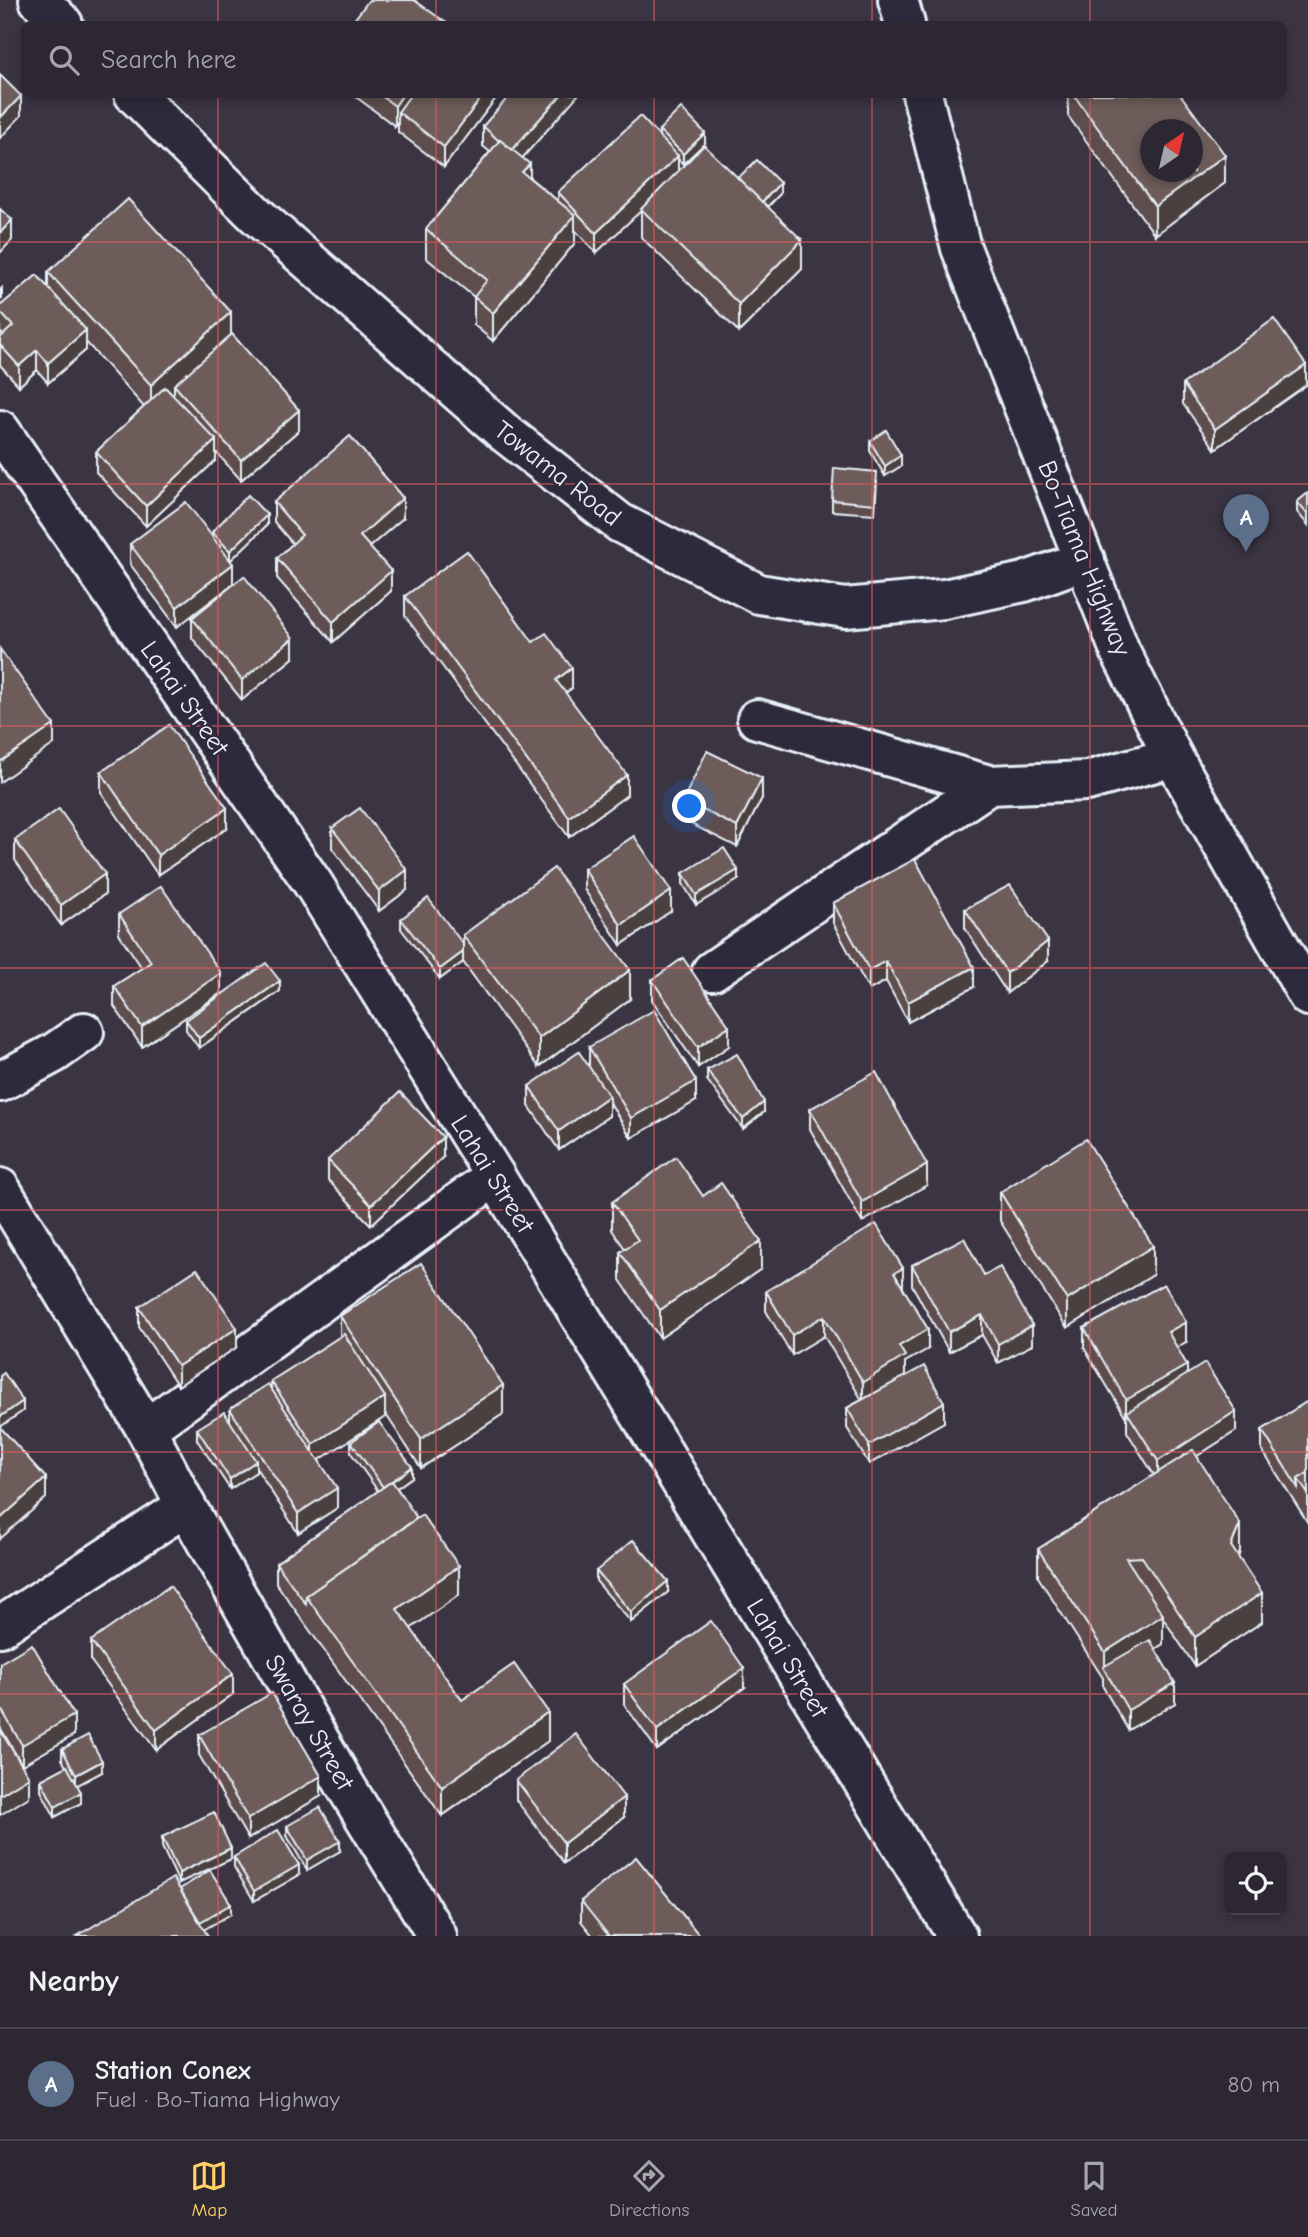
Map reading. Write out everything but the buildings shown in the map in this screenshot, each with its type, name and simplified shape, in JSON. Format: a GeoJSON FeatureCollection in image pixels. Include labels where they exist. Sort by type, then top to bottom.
{"type":"FeatureCollection","features":[{"type":"Feature","properties":{"kind":"main road"},"geometry":{"type":"LineString","coordinates":[[39,0],[61,21]]}},
{"type":"Feature","properties":{"kind":"main road"},"geometry":{"type":"LineString","coordinates":[[898,0],[904,21]]}},
{"type":"Feature","properties":{"kind":"main road","name":"Towama Road"},"geometry":{"type":"LineString","coordinates":[[138,98],[255,214],[505,433],[620,523],[759,594],[845,608],[944,599],[1024,582],[1085,560]]}},
{"type":"Feature","properties":{"kind":"main road","name":"Bo-Tiama Highway"},"geometry":{"type":"LineString","coordinates":[[923,98],[961,248],[1120,651],[1173,757],[1308,996]]}},
{"type":"Feature","properties":{"kind":"main road","name":"Lahai Street"},"geometry":{"type":"LineString","coordinates":[[0,430],[314,885],[495,1176],[957,1936]]}},
{"type":"Feature","properties":{"kind":"main road"},"geometry":{"type":"LineString","coordinates":[[757,719],[989,785],[1087,781],[1173,757]]}},
{"type":"Feature","properties":{"kind":"main road"},"geometry":{"type":"LineString","coordinates":[[712,971],[989,785]]}},
{"type":"Feature","properties":{"kind":"main road"},"geometry":{"type":"LineString","coordinates":[[0,1082],[54,1054],[84,1032]]}},
{"type":"Feature","properties":{"kind":"main road"},"geometry":{"type":"LineString","coordinates":[[0,1188],[146,1429],[495,1176]]}},
{"type":"Feature","properties":{"kind":"main road","name":"Swaray Street"},"geometry":{"type":"LineString","coordinates":[[146,1429],[186,1506],[345,1785],[437,1936]]}},
{"type":"Feature","properties":{"kind":"main road"},"geometry":{"type":"LineString","coordinates":[[0,1627],[186,1506]]}},
{"type":"Feature","properties":{"kind":"place","name":"Station Conex"},"geometry":{"type":"Point","coordinates":[1246,552]}}]}
